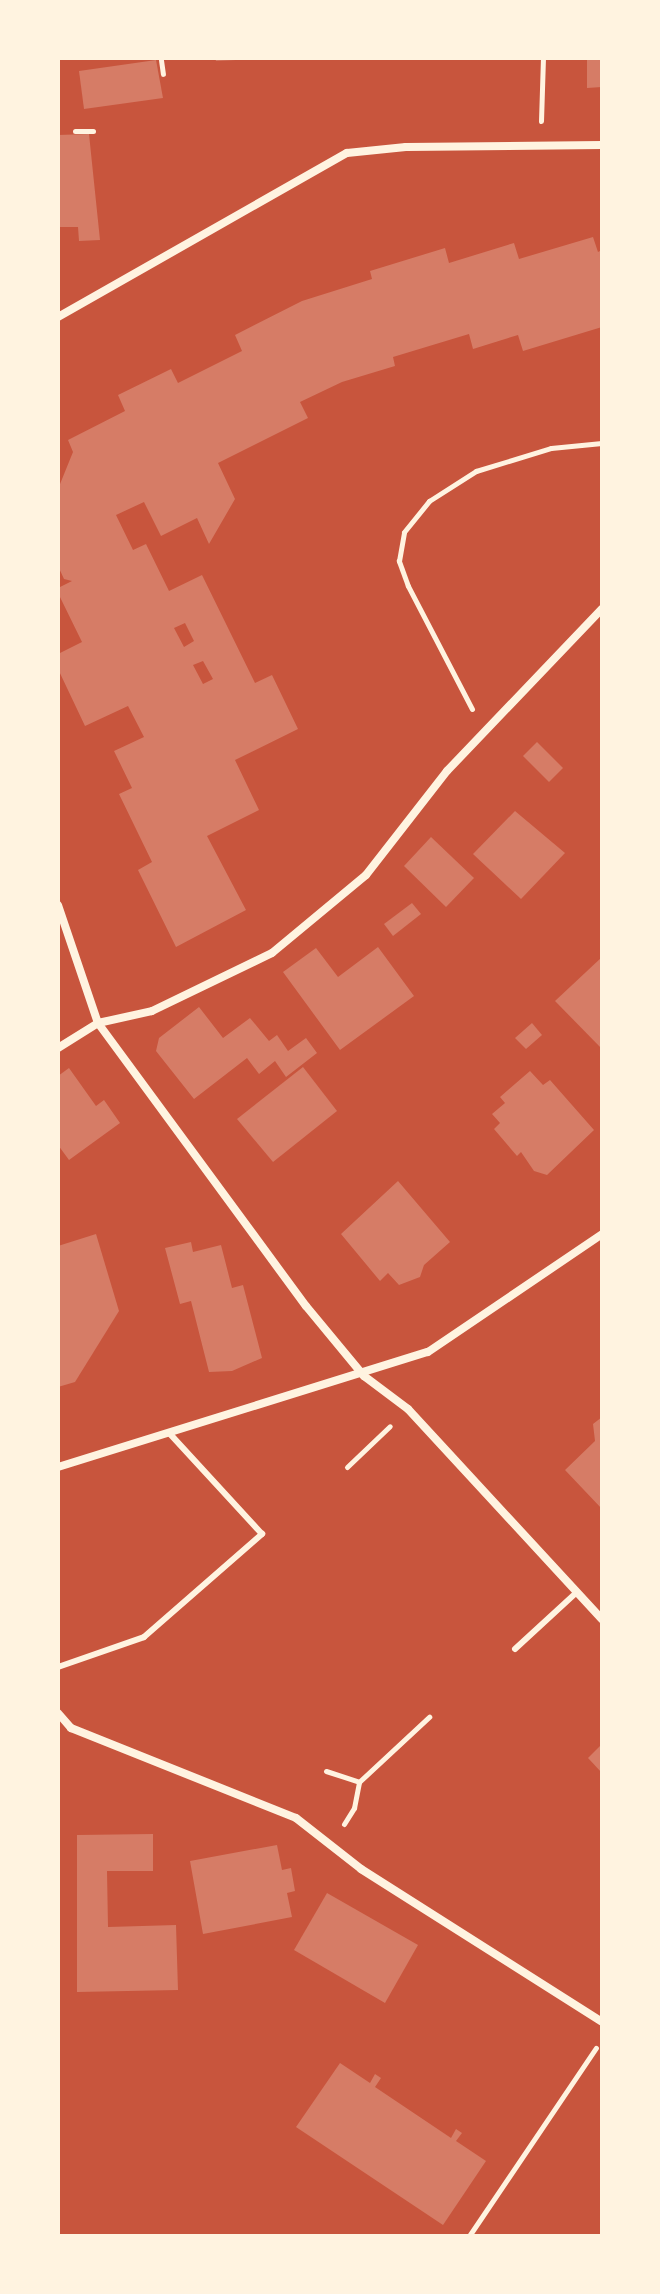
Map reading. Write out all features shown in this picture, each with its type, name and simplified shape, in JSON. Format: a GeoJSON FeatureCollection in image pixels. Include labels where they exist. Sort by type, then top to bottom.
{"type":"FeatureCollection","features":[{"type":"Feature","properties":{"kind":"street"},"geometry":{"type":"LineString","coordinates":[[58,317],[347,153],[602,145]]}},
{"type":"Feature","properties":{"kind":"street"},"geometry":{"type":"LineString","coordinates":[[58,1048],[98,1023],[152,1011],[272,953],[366,875],[484,730],[602,609]]}},
{"type":"Feature","properties":{"kind":"street"},"geometry":{"type":"LineString","coordinates":[[58,905],[98,1023],[306,1306],[364,1376],[408,1409],[602,1619]]}},
{"type":"Feature","properties":{"kind":"street"},"geometry":{"type":"LineString","coordinates":[[58,1467],[364,1376],[428,1352],[602,1234]]}},
{"type":"Feature","properties":{"kind":"street"},"geometry":{"type":"LineString","coordinates":[[58,1713],[71,1728],[296,1818],[361,1869],[602,2022]]}},
{"type":"Feature","properties":{"kind":"lane"},"geometry":{"type":"LineString","coordinates":[[58,1667],[144,1637],[262,1534],[169,1433]]}},
{"type":"Feature","properties":{"kind":"lane"},"geometry":{"type":"LineString","coordinates":[[515,1649],[577,1592]]}},
{"type":"Feature","properties":{"kind":"path"},"geometry":{"type":"LineString","coordinates":[[540,146],[543,58]]}},
{"type":"Feature","properties":{"kind":"path"},"geometry":{"type":"LineString","coordinates":[[161,60],[163,74]]}},
{"type":"Feature","properties":{"kind":"path"},"geometry":{"type":"LineString","coordinates":[[75,131],[93,131]]}},
{"type":"Feature","properties":{"kind":"path"},"geometry":{"type":"LineString","coordinates":[[484,730],[408,586],[399,561],[404,532],[429,501],[476,471],[551,448],[602,443]]}},
{"type":"Feature","properties":{"kind":"path"},"geometry":{"type":"LineString","coordinates":[[347,1467],[379,1436]]}},
{"type":"Feature","properties":{"kind":"path"},"geometry":{"type":"LineString","coordinates":[[354,1808],[359,1782],[429,1717]]}},
{"type":"Feature","properties":{"kind":"path"},"geometry":{"type":"LineString","coordinates":[[326,1771],[359,1782]]}},
{"type":"Feature","properties":{"kind":"path"},"geometry":{"type":"LineString","coordinates":[[469,2236],[602,2039]]}},
{"type":"Feature","properties":{"kind":"building"},"geometry":{"type":"Polygon","coordinates":[[[215,58],[236,58],[236,60],[216,61],[215,58]]]}},
{"type":"Feature","properties":{"kind":"building"},"geometry":{"type":"Polygon","coordinates":[[[587,58],[602,58],[602,87],[587,88],[587,58]]]}},
{"type":"Feature","properties":{"kind":"building"},"geometry":{"type":"Polygon","coordinates":[[[156,60],[163,98],[84,109],[79,71],[156,60]]]}},
{"type":"Feature","properties":{"kind":"building"},"geometry":{"type":"Polygon","coordinates":[[[89,134],[100,240],[79,241],[78,227],[58,227],[58,135],[89,134]]]}},
{"type":"Feature","properties":{"kind":"building"},"geometry":{"type":"Polygon","coordinates":[[[593,237],[598,252],[602,250],[602,327],[523,351],[518,335],[473,349],[469,334],[393,357],[395,366],[342,382],[300,402],[308,418],[218,463],[235,499],[209,544],[197,518],[161,536],[144,502],[116,515],[133,550],[146,544],[169,591],[202,575],[255,683],[272,675],[298,729],[235,760],[259,810],[207,836],[246,910],[176,947],[138,870],[152,862],[119,794],[132,788],[114,751],[144,737],[128,706],[85,726],[58,669],[58,654],[82,642],[58,593],[58,588],[72,581],[64,579],[58,566],[58,489],[73,452],[68,440],[125,411],[118,395],[171,369],[178,383],[242,351],[235,335],[302,301],[372,279],[370,271],[445,248],[449,263],[514,243],[519,259],[593,237]],[[185,623],[174,628],[184,647],[194,641],[185,623]],[[203,661],[193,665],[203,684],[213,679],[203,661]]]}},
{"type":"Feature","properties":{"kind":"building"},"geometry":{"type":"Polygon","coordinates":[[[537,742],[563,768],[549,782],[523,756],[537,742]]]}},
{"type":"Feature","properties":{"kind":"building"},"geometry":{"type":"Polygon","coordinates":[[[515,811],[565,853],[521,899],[473,854],[515,811]]]}},
{"type":"Feature","properties":{"kind":"building"},"geometry":{"type":"Polygon","coordinates":[[[431,837],[474,878],[446,907],[404,866],[431,837]]]}},
{"type":"Feature","properties":{"kind":"building"},"geometry":{"type":"Polygon","coordinates":[[[412,903],[421,914],[393,936],[384,924],[412,903]]]}},
{"type":"Feature","properties":{"kind":"building"},"geometry":{"type":"Polygon","coordinates":[[[378,947],[414,996],[340,1050],[283,972],[316,948],[338,977],[378,947]]]}},
{"type":"Feature","properties":{"kind":"building"},"geometry":{"type":"Polygon","coordinates":[[[602,957],[602,1049],[555,1001],[602,957]]]}},
{"type":"Feature","properties":{"kind":"building"},"geometry":{"type":"Polygon","coordinates":[[[199,1007],[223,1038],[250,1018],[269,1041],[277,1035],[288,1051],[306,1038],[317,1053],[286,1077],[275,1061],[259,1074],[247,1058],[194,1099],[156,1051],[159,1038],[199,1007]]]}},
{"type":"Feature","properties":{"kind":"building"},"geometry":{"type":"Polygon","coordinates":[[[532,1023],[542,1035],[526,1049],[515,1038],[532,1023]]]}},
{"type":"Feature","properties":{"kind":"building"},"geometry":{"type":"Polygon","coordinates":[[[303,1067],[337,1111],[273,1162],[237,1119],[303,1067]]]}},
{"type":"Feature","properties":{"kind":"building"},"geometry":{"type":"Polygon","coordinates":[[[69,1068],[96,1106],[104,1100],[120,1123],[69,1160],[58,1145],[58,1076],[69,1068]]]}},
{"type":"Feature","properties":{"kind":"building"},"geometry":{"type":"Polygon","coordinates":[[[530,1071],[543,1085],[550,1080],[594,1130],[547,1175],[534,1171],[521,1152],[517,1156],[494,1129],[500,1123],[492,1114],[505,1103],[500,1097],[530,1071]]]}},
{"type":"Feature","properties":{"kind":"building"},"geometry":{"type":"Polygon","coordinates":[[[398,1181],[450,1242],[424,1265],[420,1277],[399,1285],[388,1273],[380,1281],[341,1234],[398,1181]]]}},
{"type":"Feature","properties":{"kind":"building"},"geometry":{"type":"Polygon","coordinates":[[[96,1234],[119,1311],[75,1382],[58,1387],[58,1246],[96,1234]]]}},
{"type":"Feature","properties":{"kind":"building"},"geometry":{"type":"Polygon","coordinates":[[[191,1242],[193,1252],[221,1245],[232,1288],[243,1285],[262,1358],[232,1371],[209,1372],[191,1301],[180,1304],[165,1248],[191,1242]]]}},
{"type":"Feature","properties":{"kind":"building"},"geometry":{"type":"Polygon","coordinates":[[[602,1417],[602,1509],[565,1470],[595,1441],[593,1424],[602,1417]]]}},
{"type":"Feature","properties":{"kind":"building"},"geometry":{"type":"Polygon","coordinates":[[[602,1744],[602,1773],[588,1758],[602,1744]]]}},
{"type":"Feature","properties":{"kind":"building"},"geometry":{"type":"Polygon","coordinates":[[[153,1834],[153,1871],[107,1871],[108,1927],[176,1925],[178,1990],[77,1992],[77,1835],[153,1834]]]}},
{"type":"Feature","properties":{"kind":"building"},"geometry":{"type":"Polygon","coordinates":[[[277,1845],[282,1870],[291,1868],[295,1891],[287,1893],[292,1917],[203,1934],[190,1861],[277,1845]]]}},
{"type":"Feature","properties":{"kind":"building"},"geometry":{"type":"Polygon","coordinates":[[[327,1893],[418,1945],[385,2003],[294,1950],[327,1893]]]}},
{"type":"Feature","properties":{"kind":"building"},"geometry":{"type":"Polygon","coordinates":[[[340,2063],[370,2083],[375,2074],[381,2078],[375,2087],[451,2138],[456,2129],[462,2133],[456,2141],[486,2161],[443,2225],[296,2127],[340,2063]]]}}]}
